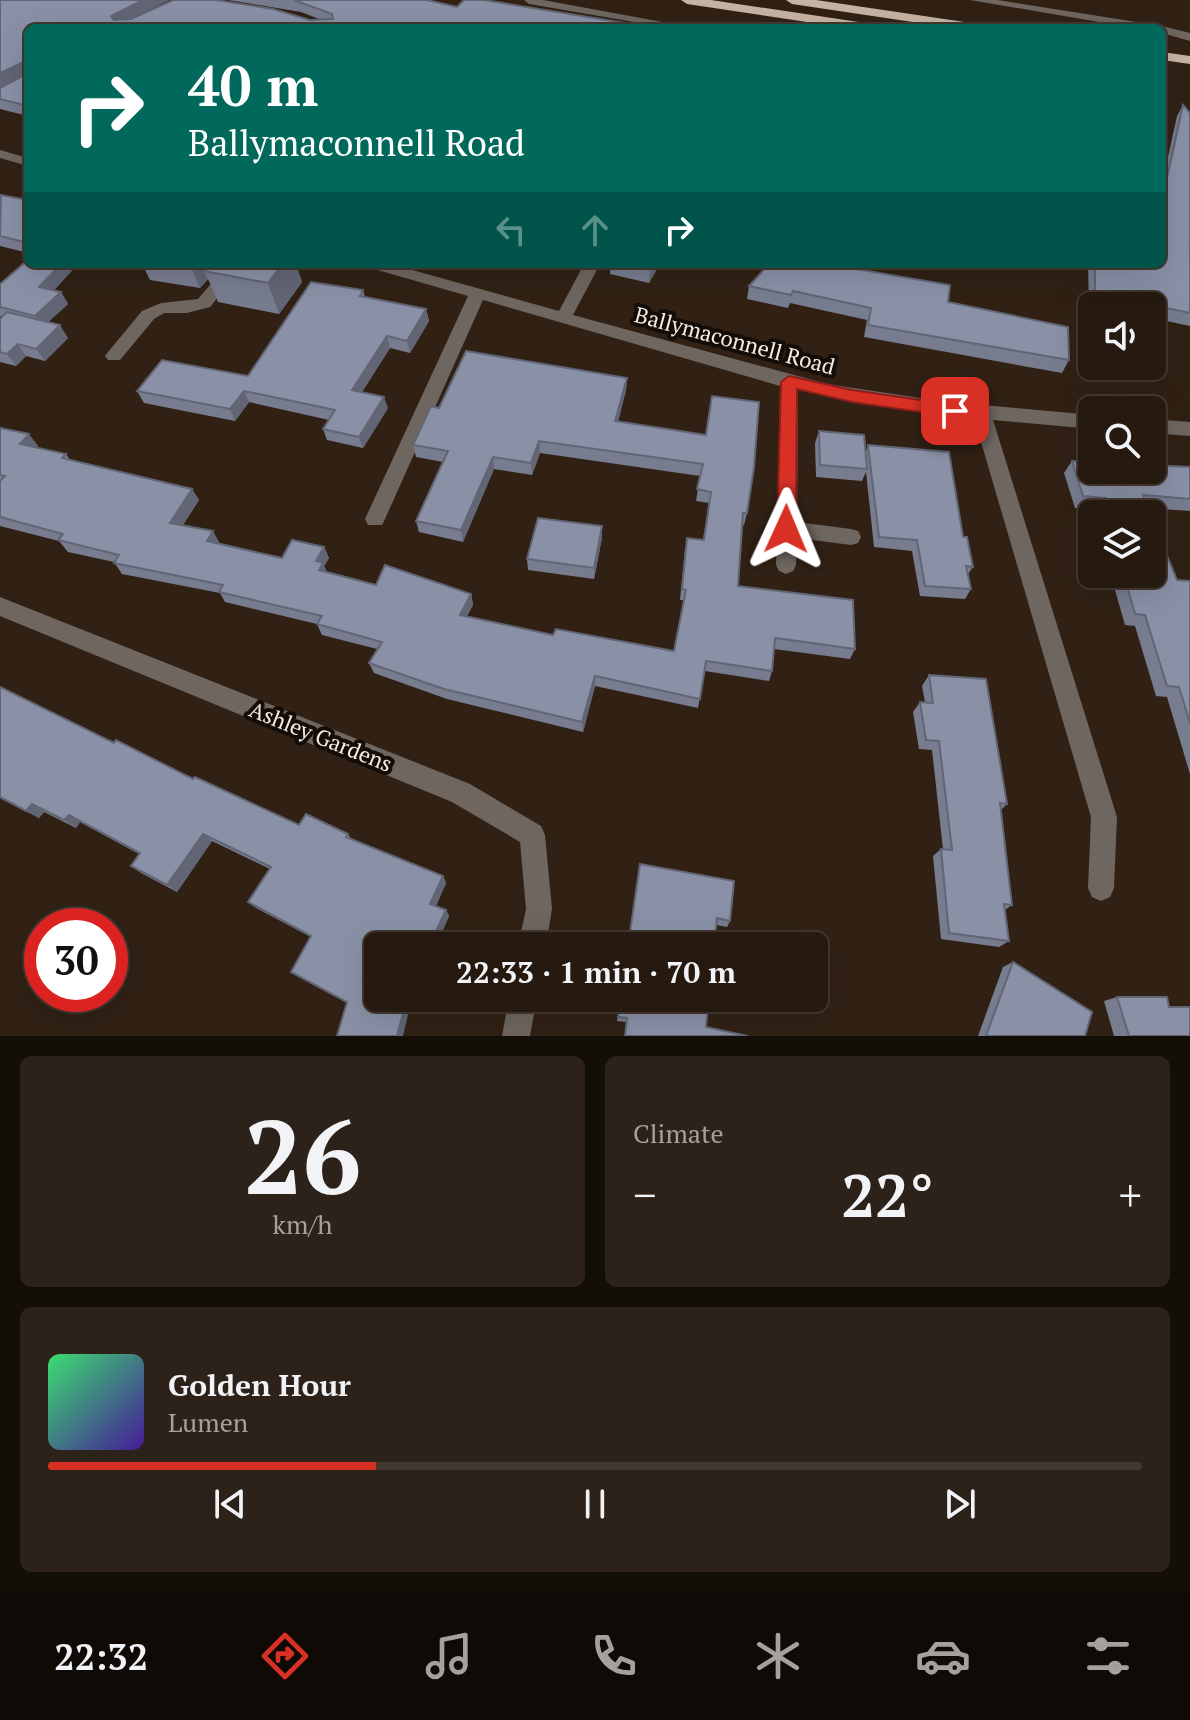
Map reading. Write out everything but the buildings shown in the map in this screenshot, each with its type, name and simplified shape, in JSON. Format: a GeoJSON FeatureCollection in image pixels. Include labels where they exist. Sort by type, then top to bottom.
{"type":"FeatureCollection","features":[{"type":"Feature","properties":{"kind":"highway"},"geometry":{"type":"LineString","coordinates":[[687,0],[846,24]]}},
{"type":"Feature","properties":{"kind":"highway"},"geometry":{"type":"LineString","coordinates":[[792,0],[951,24]]}},
{"type":"Feature","properties":{"kind":"highway"},"geometry":{"type":"LineString","coordinates":[[1166,57],[1190,60]]}},
{"type":"Feature","properties":{"kind":"highway"},"geometry":{"type":"LineString","coordinates":[[1166,72],[1190,75]]}},
{"type":"Feature","properties":{"kind":"street"},"geometry":{"type":"LineString","coordinates":[[976,0],[1127,24]]}},
{"type":"Feature","properties":{"kind":"street"},"geometry":{"type":"LineString","coordinates":[[529,1],[665,24]]}},
{"type":"Feature","properties":{"kind":"street"},"geometry":{"type":"LineString","coordinates":[[1166,31],[1190,37]]}},
{"type":"Feature","properties":{"kind":"street"},"geometry":{"type":"LineString","coordinates":[[0,154],[24,161]]}},
{"type":"Feature","properties":{"kind":"street"},"geometry":{"type":"LineString","coordinates":[[114,356],[148,315],[161,308],[187,308],[204,303],[233,268]]}},
{"type":"Feature","properties":{"kind":"street","name":"Ballymaconnell Road"},"geometry":{"type":"LineString","coordinates":[[387,268],[789,382],[852,396],[982,415],[1078,421]]}},
{"type":"Feature","properties":{"kind":"street"},"geometry":{"type":"LineString","coordinates":[[564,317],[590,268]]}},
{"type":"Feature","properties":{"kind":"street"},"geometry":{"type":"LineString","coordinates":[[375,519],[478,293]]}},
{"type":"Feature","properties":{"kind":"street"},"geometry":{"type":"LineString","coordinates":[[786,565],[789,382]]}},
{"type":"Feature","properties":{"kind":"street"},"geometry":{"type":"LineString","coordinates":[[982,415],[1104,817],[1101,888]]}},
{"type":"Feature","properties":{"kind":"street"},"geometry":{"type":"LineString","coordinates":[[1166,427],[1190,429]]}},
{"type":"Feature","properties":{"kind":"street"},"geometry":{"type":"LineString","coordinates":[[786,529],[851,537]]}},
{"type":"Feature","properties":{"kind":"street","name":"Ashley Gardens"},"geometry":{"type":"LineString","coordinates":[[0,606],[461,793],[532,835],[539,909],[535,932]]}},
{"type":"Feature","properties":{"kind":"street"},"geometry":{"type":"LineString","coordinates":[[516,1036],[520,1012]]}},
{"type":"Feature","properties":{"kind":"route"},"geometry":{"type":"LineString","coordinates":[[786,529],[789,382],[852,396],[955,411]]}}]}
